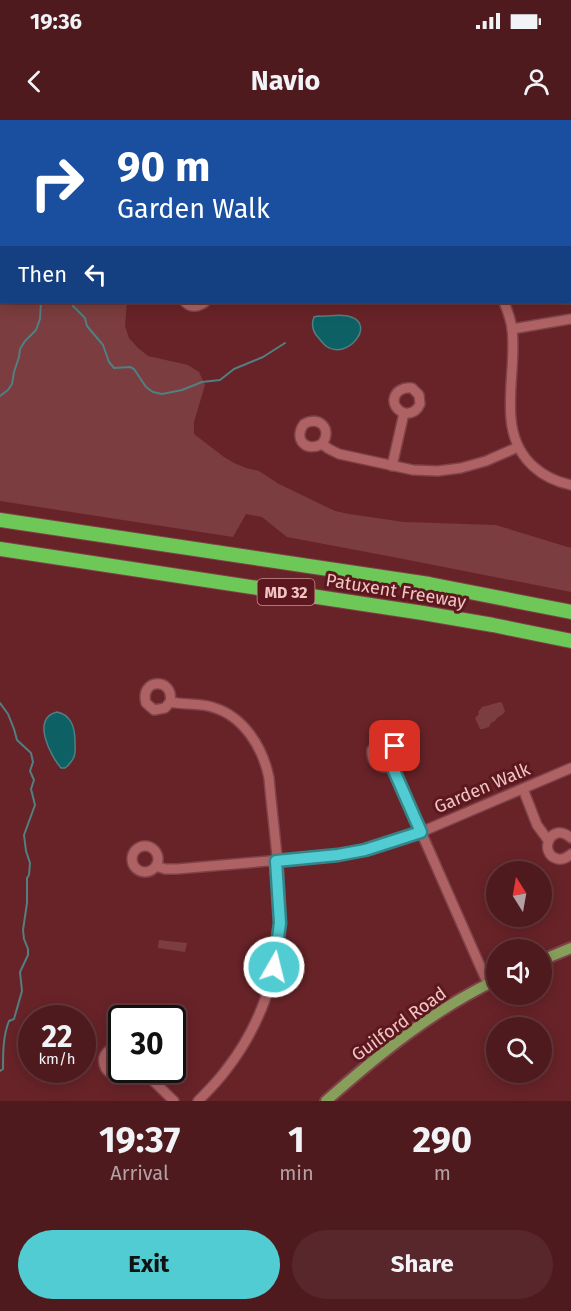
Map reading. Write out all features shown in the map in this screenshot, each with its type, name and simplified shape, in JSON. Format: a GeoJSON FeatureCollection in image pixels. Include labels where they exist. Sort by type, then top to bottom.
{"type":"FeatureCollection","features":[{"type":"Feature","properties":{"kind":"highway","name":"Patuxent Freeway"},"geometry":{"type":"LineString","coordinates":[[0,520],[429,584],[571,612]]}},
{"type":"Feature","properties":{"kind":"highway","name":"Patuxent Freeway"},"geometry":{"type":"LineString","coordinates":[[0,549],[423,613],[571,641]]}},
{"type":"Feature","properties":{"kind":"main road"},"geometry":{"type":"LineString","coordinates":[[552,956],[571,948]]}},
{"type":"Feature","properties":{"kind":"main road","name":"Guilford Road"},"geometry":{"type":"LineString","coordinates":[[326,1101],[420,1025],[486,986]]}},
{"type":"Feature","properties":{"kind":"street"},"geometry":{"type":"LineString","coordinates":[[186,303],[191,306],[204,303]]}},
{"type":"Feature","properties":{"kind":"street"},"geometry":{"type":"LineString","coordinates":[[504,303],[512,329],[510,418],[518,447],[538,471],[553,480],[571,485]]}},
{"type":"Feature","properties":{"kind":"street"},"geometry":{"type":"LineString","coordinates":[[512,329],[571,319]]}},
{"type":"Feature","properties":{"kind":"street"},"geometry":{"type":"LineString","coordinates":[[392,466],[404,413]]}},
{"type":"Feature","properties":{"kind":"street"},"geometry":{"type":"LineString","coordinates":[[322,444],[339,454],[412,470],[449,470],[486,462],[518,447]]}},
{"type":"Feature","properties":{"kind":"street"},"geometry":{"type":"LineString","coordinates":[[170,702],[201,705],[226,713],[240,723],[255,741],[266,764],[269,778],[276,861],[280,923],[269,989],[249,1035],[237,1054],[198,1101]]}},
{"type":"Feature","properties":{"kind":"street"},"geometry":{"type":"LineString","coordinates":[[392,766],[486,969]]}},
{"type":"Feature","properties":{"kind":"street","name":"Garden Walk"},"geometry":{"type":"LineString","coordinates":[[156,866],[177,869],[338,855],[365,850],[421,832],[571,768]]}},
{"type":"Feature","properties":{"kind":"street"},"geometry":{"type":"LineString","coordinates":[[523,789],[537,825],[548,840]]}},
{"type":"Feature","properties":{"kind":"street"},"geometry":{"type":"LineString","coordinates":[[571,838],[558,833],[548,840],[547,846],[548,852],[555,858],[566,858],[571,854]]}},
{"type":"Feature","properties":{"kind":"street"},"geometry":{"type":"LineString","coordinates":[[108,1051],[103,1062],[108,1070]]}},
{"type":"Feature","properties":{"kind":"street"},"geometry":{"type":"LineString","coordinates":[[155,1083],[174,1101]]}},
{"type":"Feature","properties":{"kind":"shaded area"},"geometry":{"type":"Polygon","coordinates":[[[0,303],[127,303],[125,326],[129,338],[138,348],[148,356],[188,365],[199,372],[205,385],[194,422],[194,434],[224,457],[246,468],[259,471],[279,484],[335,511],[404,522],[496,525],[571,548],[571,592],[287,537],[262,517],[246,514],[233,537],[0,501],[0,303]]]}},
{"type":"Feature","properties":{"kind":"shaded area"},"geometry":{"type":"Polygon","coordinates":[[[500,702],[504,713],[489,727],[480,729],[475,718],[478,712],[482,707],[500,702]]]}},
{"type":"Feature","properties":{"kind":"shaded area"},"geometry":{"type":"Polygon","coordinates":[[[159,940],[187,943],[185,952],[158,948],[159,940]]]}},
{"type":"Feature","properties":{"kind":"water"},"geometry":{"type":"Polygon","coordinates":[[[314,317],[351,317],[358,321],[361,327],[360,334],[350,346],[342,349],[326,346],[313,329],[312,322],[314,317]]]}},
{"type":"Feature","properties":{"kind":"water"},"geometry":{"type":"Polygon","coordinates":[[[57,712],[69,719],[74,732],[75,755],[65,768],[61,768],[57,762],[45,737],[45,721],[57,712]]]}},
{"type":"Feature","properties":{"kind":"waterway"},"geometry":{"type":"LineString","coordinates":[[0,396],[12,384],[20,349],[36,330],[40,319],[41,303]]}},
{"type":"Feature","properties":{"kind":"waterway"},"geometry":{"type":"LineString","coordinates":[[72,303],[103,345],[109,362],[114,368],[134,369],[146,387],[162,394],[182,390],[202,382],[220,380],[234,369],[263,357],[285,343]]}},
{"type":"Feature","properties":{"kind":"waterway"},"geometry":{"type":"LineString","coordinates":[[0,703],[8,714],[17,740],[31,753],[33,762],[30,771],[34,780],[31,789],[35,805],[24,835],[30,863],[23,930],[28,955],[20,972],[22,991],[14,1019],[9,1021],[7,1027],[3,1069],[0,1071]]}},
{"type":"Feature","properties":{"kind":"route"},"geometry":{"type":"LineString","coordinates":[[274,967],[280,923],[276,861],[365,850],[421,832],[392,766],[398,756],[395,746]]}}]}
